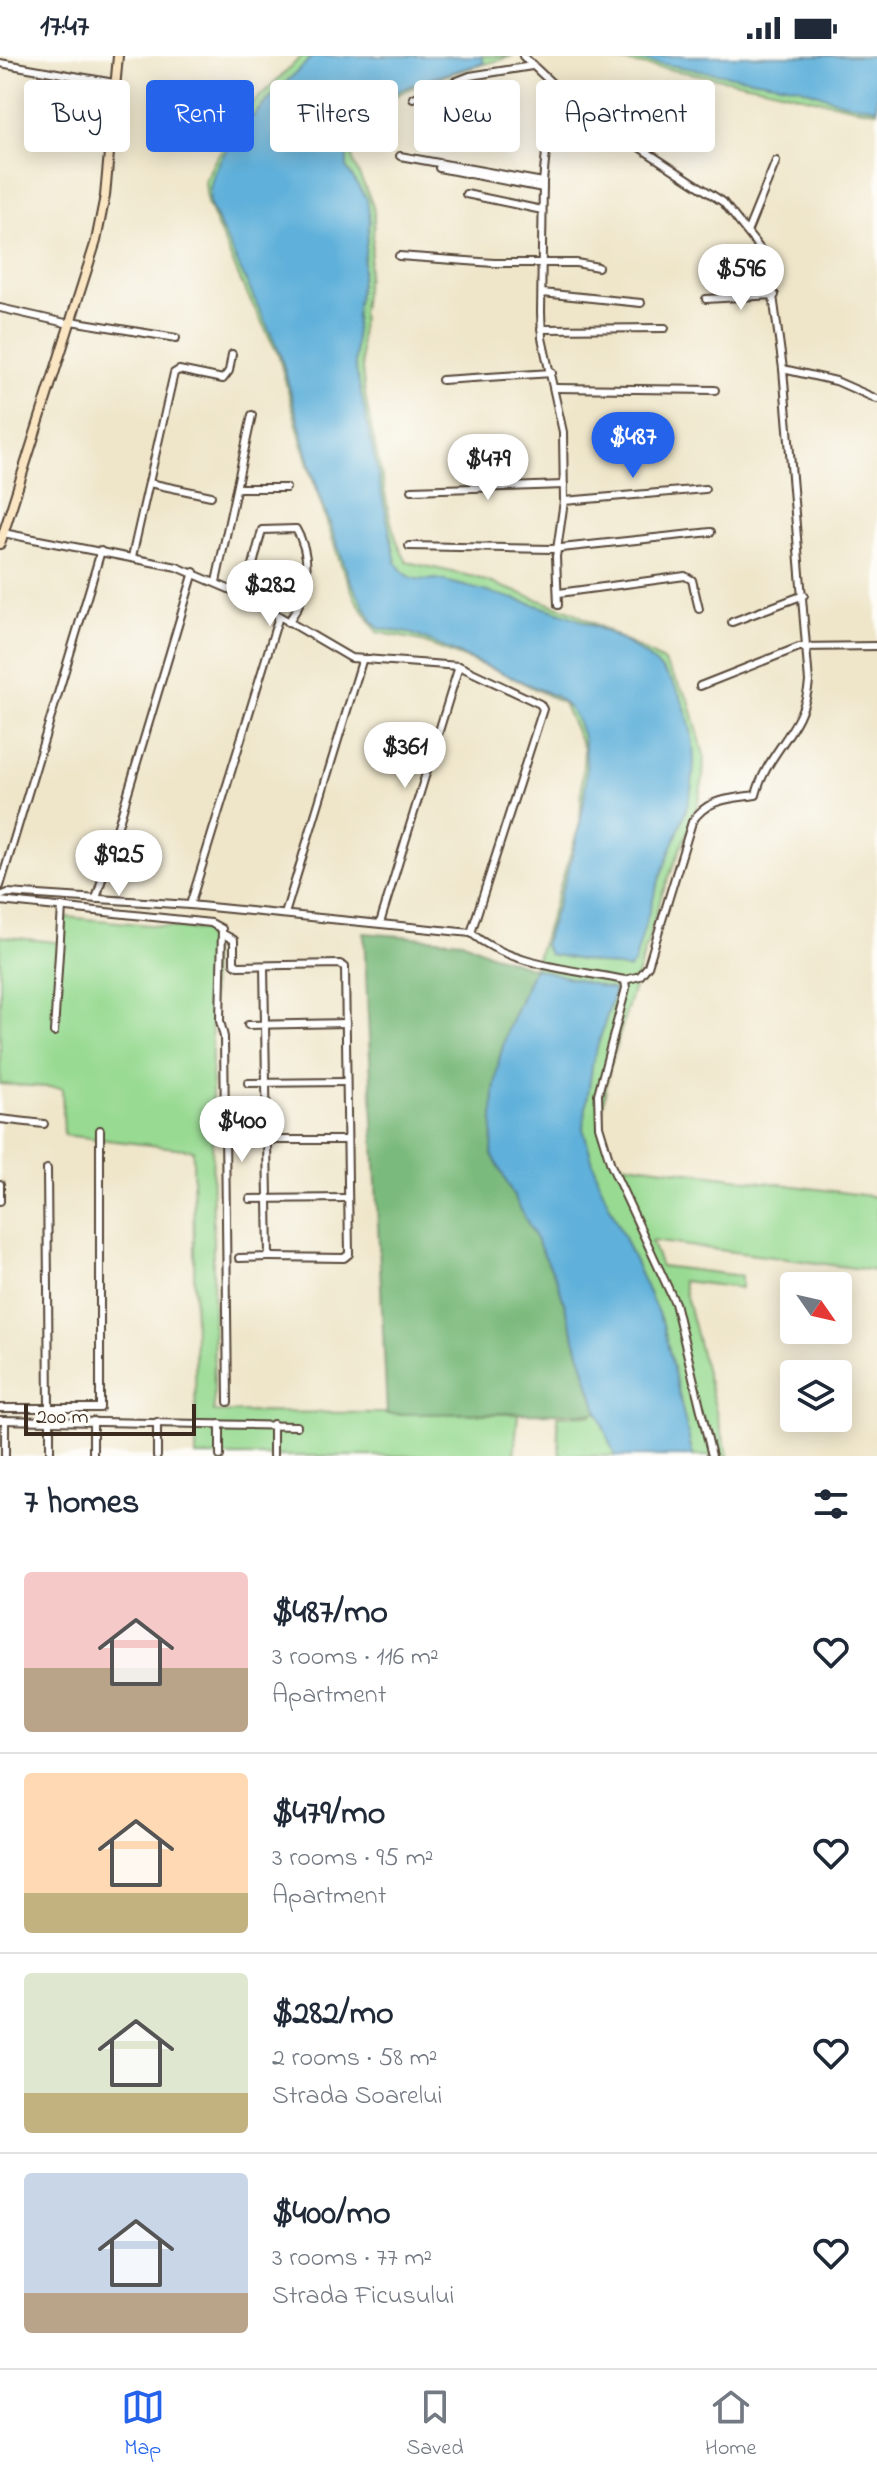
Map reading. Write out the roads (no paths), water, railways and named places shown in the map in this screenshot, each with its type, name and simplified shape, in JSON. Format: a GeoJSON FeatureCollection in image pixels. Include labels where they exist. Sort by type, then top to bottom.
{"type":"FeatureCollection","features":[{"type":"Feature","properties":{"kind":"main road"},"geometry":{"type":"LineString","coordinates":[[114,80],[118,56]]}},
{"type":"Feature","properties":{"kind":"main road"},"geometry":{"type":"LineString","coordinates":[[0,544],[100,224],[107,152]]}},
{"type":"Feature","properties":{"kind":"street"},"geometry":{"type":"LineString","coordinates":[[523,56],[546,80]]}},
{"type":"Feature","properties":{"kind":"street"},"geometry":{"type":"LineString","coordinates":[[0,63],[97,80]]}},
{"type":"Feature","properties":{"kind":"street"},"geometry":{"type":"LineString","coordinates":[[413,98],[470,76],[532,66]]}},
{"type":"Feature","properties":{"kind":"street"},"geometry":{"type":"LineString","coordinates":[[546,152],[542,210],[541,329],[563,432],[564,501],[556,547],[558,605]]}},
{"type":"Feature","properties":{"kind":"street"},"geometry":{"type":"LineString","coordinates":[[0,899],[8,893],[190,905],[471,933],[509,954],[625,980],[640,976],[648,966],[679,861],[699,811],[720,800],[756,795],[766,767],[788,740],[802,714],[809,682],[783,369],[768,259],[748,230],[710,191],[650,152]]}},
{"type":"Feature","properties":{"kind":"street"},"geometry":{"type":"LineString","coordinates":[[400,156],[543,185]]}},
{"type":"Feature","properties":{"kind":"street"},"geometry":{"type":"LineString","coordinates":[[748,230],[776,161]]}},
{"type":"Feature","properties":{"kind":"street"},"geometry":{"type":"LineString","coordinates":[[439,168],[543,185]]}},
{"type":"Feature","properties":{"kind":"street"},"geometry":{"type":"LineString","coordinates":[[466,194],[542,210]]}},
{"type":"Feature","properties":{"kind":"street"},"geometry":{"type":"LineString","coordinates":[[399,256],[576,263],[598,267]]}},
{"type":"Feature","properties":{"kind":"street"},"geometry":{"type":"LineString","coordinates":[[542,293],[641,303]]}},
{"type":"Feature","properties":{"kind":"street"},"geometry":{"type":"LineString","coordinates":[[706,299],[775,295]]}},
{"type":"Feature","properties":{"kind":"street"},"geometry":{"type":"LineString","coordinates":[[0,308],[176,338]]}},
{"type":"Feature","properties":{"kind":"street"},"geometry":{"type":"LineString","coordinates":[[541,329],[665,328]]}},
{"type":"Feature","properties":{"kind":"street"},"geometry":{"type":"LineString","coordinates":[[132,557],[175,370],[223,379],[232,354]]}},
{"type":"Feature","properties":{"kind":"street"},"geometry":{"type":"LineString","coordinates":[[783,369],[836,381],[877,399]]}},
{"type":"Feature","properties":{"kind":"street"},"geometry":{"type":"LineString","coordinates":[[442,380],[552,373]]}},
{"type":"Feature","properties":{"kind":"street"},"geometry":{"type":"LineString","coordinates":[[555,388],[715,390]]}},
{"type":"Feature","properties":{"kind":"street"},"geometry":{"type":"LineString","coordinates":[[216,582],[252,415]]}},
{"type":"Feature","properties":{"kind":"street"},"geometry":{"type":"LineString","coordinates":[[149,483],[211,496]]}},
{"type":"Feature","properties":{"kind":"street"},"geometry":{"type":"LineString","coordinates":[[412,490],[564,485]]}},
{"type":"Feature","properties":{"kind":"street"},"geometry":{"type":"LineString","coordinates":[[237,488],[286,488]]}},
{"type":"Feature","properties":{"kind":"street"},"geometry":{"type":"LineString","coordinates":[[564,501],[705,489]]}},
{"type":"Feature","properties":{"kind":"street"},"geometry":{"type":"LineString","coordinates":[[245,596],[261,532],[267,528],[296,529],[307,569],[303,598],[288,622]]}},
{"type":"Feature","properties":{"kind":"street"},"geometry":{"type":"LineString","coordinates":[[409,546],[620,545],[711,532]]}},
{"type":"Feature","properties":{"kind":"street"},"geometry":{"type":"LineString","coordinates":[[3,533],[194,572],[245,596],[340,653],[362,661],[459,666],[528,696],[543,709],[471,933]]}},
{"type":"Feature","properties":{"kind":"street"},"geometry":{"type":"LineString","coordinates":[[0,886],[101,551]]}},
{"type":"Feature","properties":{"kind":"street"},"geometry":{"type":"LineString","coordinates":[[96,899],[194,572]]}},
{"type":"Feature","properties":{"kind":"street"},"geometry":{"type":"LineString","coordinates":[[559,593],[685,576],[692,580],[699,609]]}},
{"type":"Feature","properties":{"kind":"street"},"geometry":{"type":"LineString","coordinates":[[732,622],[804,595]]}},
{"type":"Feature","properties":{"kind":"street"},"geometry":{"type":"LineString","coordinates":[[190,905],[279,616]]}},
{"type":"Feature","properties":{"kind":"street"},"geometry":{"type":"LineString","coordinates":[[700,686],[807,645],[877,646]]}},
{"type":"Feature","properties":{"kind":"street"},"geometry":{"type":"LineString","coordinates":[[285,914],[362,661]]}},
{"type":"Feature","properties":{"kind":"street"},"geometry":{"type":"LineString","coordinates":[[380,923],[459,666]]}},
{"type":"Feature","properties":{"kind":"street"},"geometry":{"type":"LineString","coordinates":[[0,899],[211,923],[234,940],[236,966],[342,965],[346,1023],[349,1252],[346,1257],[239,1258]]}},
{"type":"Feature","properties":{"kind":"street"},"geometry":{"type":"LineString","coordinates":[[54,1032],[62,907]]}},
{"type":"Feature","properties":{"kind":"street"},"geometry":{"type":"LineString","coordinates":[[222,931],[220,1021],[224,1037],[228,1402]]}},
{"type":"Feature","properties":{"kind":"street"},"geometry":{"type":"LineString","coordinates":[[264,966],[269,1257]]}},
{"type":"Feature","properties":{"kind":"street"},"geometry":{"type":"LineString","coordinates":[[625,980],[624,996],[598,1094],[599,1126],[611,1165],[675,1303],[712,1456]]}},
{"type":"Feature","properties":{"kind":"street"},"geometry":{"type":"LineString","coordinates":[[248,1025],[346,1023]]}},
{"type":"Feature","properties":{"kind":"street"},"geometry":{"type":"LineString","coordinates":[[248,1083],[346,1082]]}},
{"type":"Feature","properties":{"kind":"street"},"geometry":{"type":"LineString","coordinates":[[0,1119],[44,1124]]}},
{"type":"Feature","properties":{"kind":"street"},"geometry":{"type":"LineString","coordinates":[[5,1456],[1,1408],[100,1408],[100,1130]]}},
{"type":"Feature","properties":{"kind":"street"},"geometry":{"type":"LineString","coordinates":[[248,1140],[346,1140]]}},
{"type":"Feature","properties":{"kind":"street"},"geometry":{"type":"LineString","coordinates":[[47,1169],[49,1408]]}},
{"type":"Feature","properties":{"kind":"street"},"geometry":{"type":"LineString","coordinates":[[0,1184],[0,1201]]}},
{"type":"Feature","properties":{"kind":"street"},"geometry":{"type":"LineString","coordinates":[[250,1199],[348,1198]]}},
{"type":"Feature","properties":{"kind":"street"},"geometry":{"type":"LineString","coordinates":[[2,1420],[297,1426]]}},
{"type":"Feature","properties":{"kind":"street"},"geometry":{"type":"LineString","coordinates":[[50,1420],[50,1456]]}},
{"type":"Feature","properties":{"kind":"street"},"geometry":{"type":"LineString","coordinates":[[93,1421],[93,1456]]}},
{"type":"Feature","properties":{"kind":"street"},"geometry":{"type":"LineString","coordinates":[[157,1422],[157,1456]]}},
{"type":"Feature","properties":{"kind":"street"},"geometry":{"type":"LineString","coordinates":[[220,1424],[220,1456]]}},
{"type":"Feature","properties":{"kind":"street"},"geometry":{"type":"LineString","coordinates":[[273,1424],[273,1456]]}},
{"type":"Feature","properties":{"kind":"water"},"geometry":{"type":"Polygon","coordinates":[[[313,56],[481,56],[484,63],[426,80],[414,80],[414,84],[398,92],[398,80],[289,80],[313,56]]]}},
{"type":"Feature","properties":{"kind":"water"},"geometry":{"type":"Polygon","coordinates":[[[615,56],[877,56],[877,108],[841,102],[798,87],[615,56]]]}},
{"type":"Feature","properties":{"kind":"water"},"geometry":{"type":"Polygon","coordinates":[[[270,98],[270,152],[347,152],[347,169],[367,199],[370,220],[356,313],[355,365],[396,562],[404,573],[413,578],[437,579],[523,601],[581,620],[608,633],[634,647],[657,665],[668,677],[684,706],[694,758],[689,800],[655,893],[634,964],[628,969],[549,954],[544,945],[582,814],[586,778],[584,745],[575,717],[555,696],[413,634],[378,628],[349,578],[314,478],[280,353],[210,205],[211,185],[225,152],[254,152],[254,115],[270,98]]]}},
{"type":"Feature","properties":{"kind":"water"},"geometry":{"type":"Polygon","coordinates":[[[534,968],[615,990],[593,1061],[583,1128],[598,1180],[663,1324],[693,1456],[615,1456],[598,1413],[557,1280],[492,1154],[494,1091],[499,1060],[508,1029],[534,968]]]}}]}
